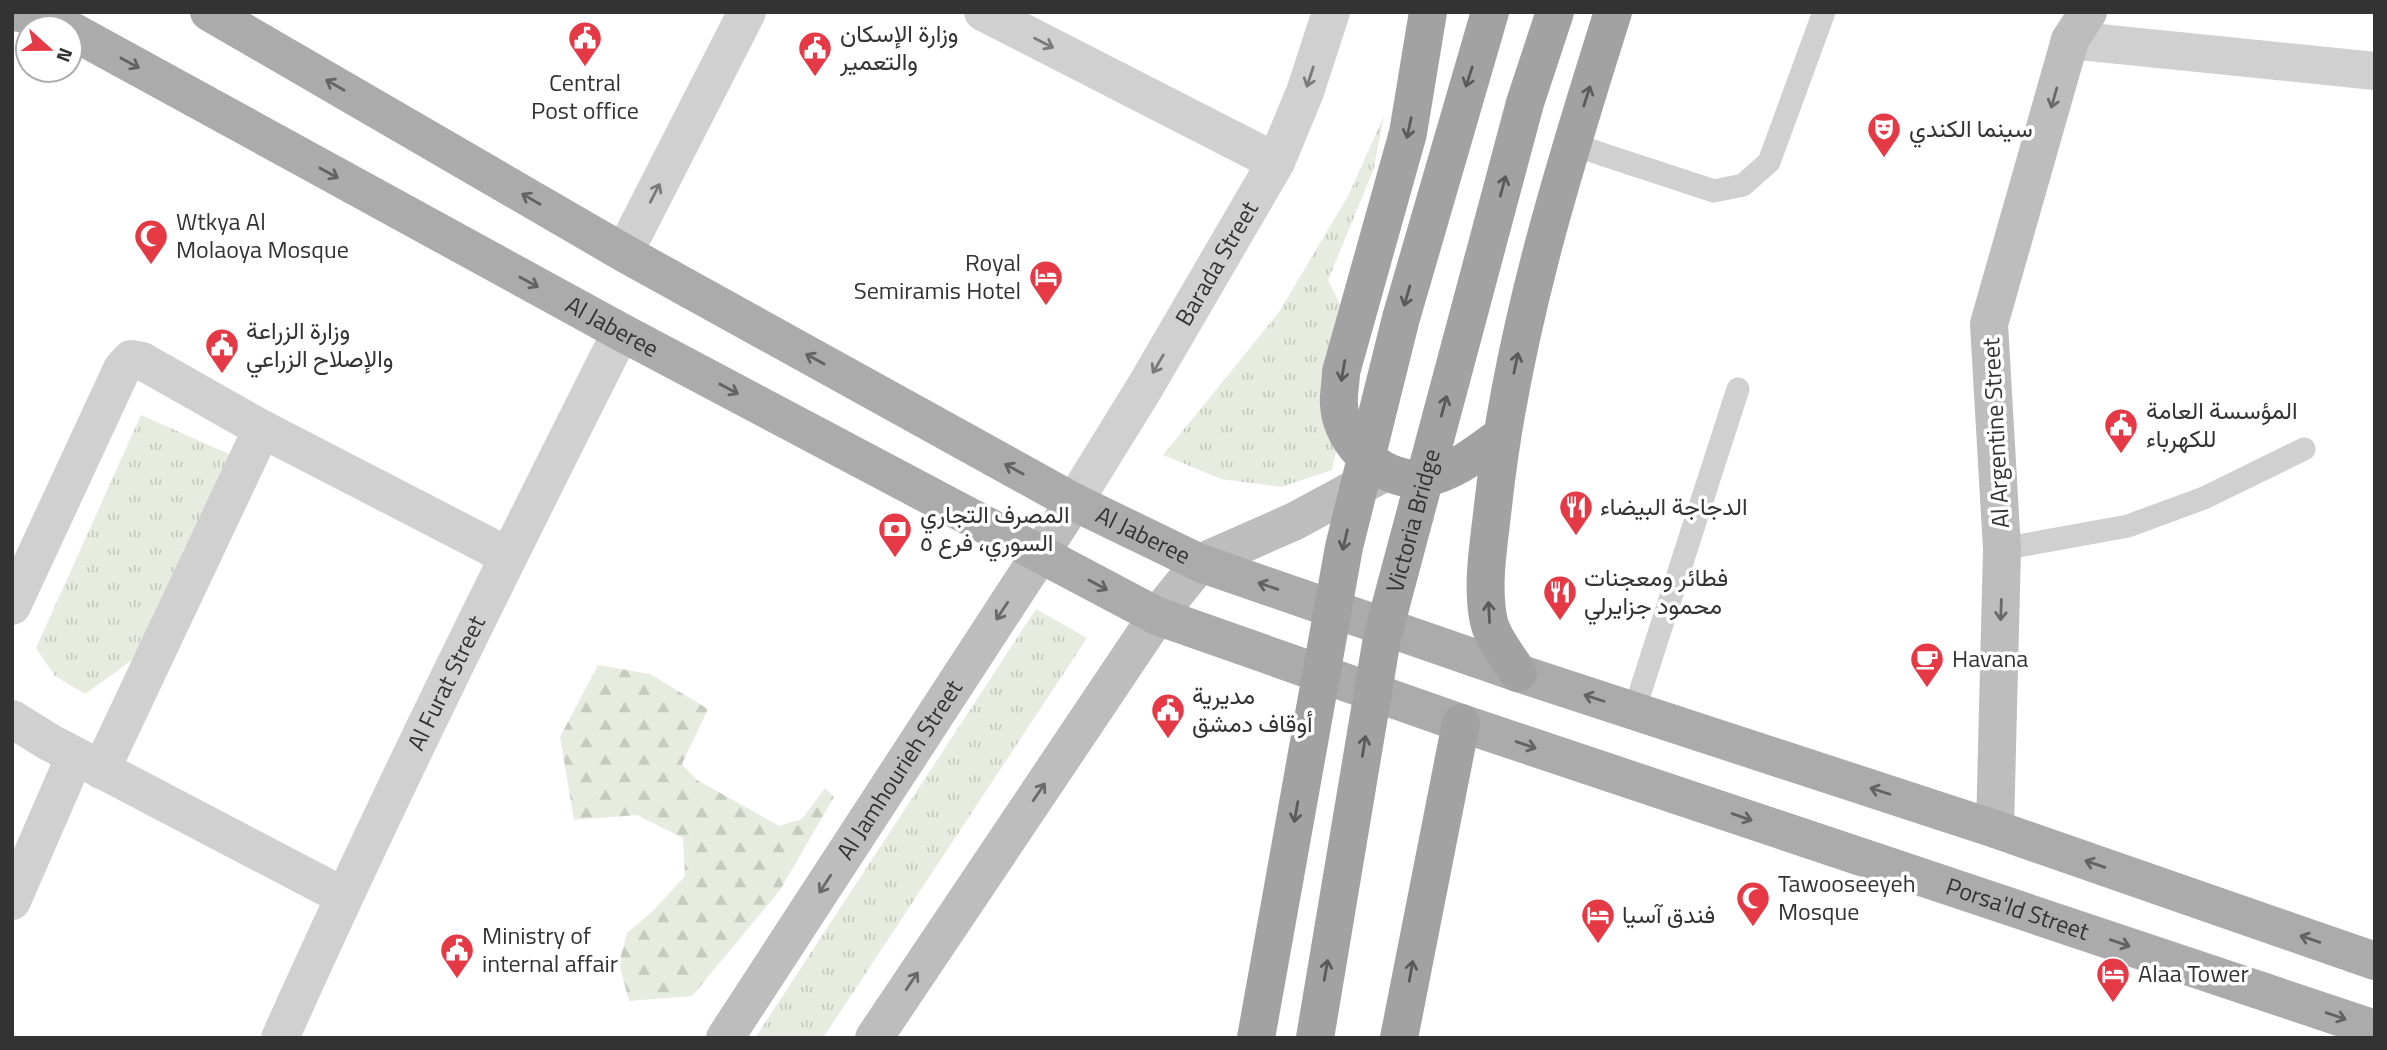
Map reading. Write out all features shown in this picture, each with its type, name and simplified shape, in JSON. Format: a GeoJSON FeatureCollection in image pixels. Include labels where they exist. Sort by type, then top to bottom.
{"type":"FeatureCollection","features":[{"type":"Feature","properties":{"kind":"highway"},"geometry":{"type":"LineString","coordinates":[[1428,12],[1408,133],[1341,372],[1339,407],[1354,446],[1386,472],[1423,478],[1458,467],[1500,436]]}},
{"type":"Feature","properties":{"kind":"highway"},"geometry":{"type":"LineString","coordinates":[[1256,1038],[1344,547],[1401,318],[1490,12]]}},
{"type":"Feature","properties":{"kind":"highway","name":"Victoria Bridge"},"geometry":{"type":"LineString","coordinates":[[1315,1038],[1382,638],[1525,103],[1555,12]]}},
{"type":"Feature","properties":{"kind":"highway"},"geometry":{"type":"LineString","coordinates":[[1518,673],[1489,624],[1486,565],[1500,436],[1529,307],[1572,144],[1613,12]]}},
{"type":"Feature","properties":{"kind":"highway"},"geometry":{"type":"LineString","coordinates":[[1399,1038],[1461,723]]}},
{"type":"Feature","properties":{"kind":"main road","name":"Al Jaberee"},"geometry":{"type":"LineString","coordinates":[[209,12],[624,253],[1074,502],[1200,563],[1518,673]]}},
{"type":"Feature","properties":{"kind":"main road","name":"Al Argentine Street"},"geometry":{"type":"LineString","coordinates":[[1994,829],[2002,549],[1989,324],[2079,26]]}},
{"type":"Feature","properties":{"kind":"main road","name":"Al Jaberee"},"geometry":{"type":"LineString","coordinates":[[84,38],[621,332],[1157,616]]}},
{"type":"Feature","properties":{"kind":"main road"},"geometry":{"type":"LineString","coordinates":[[874,1038],[1157,616],[1200,563],[1295,521],[1386,472]]}},
{"type":"Feature","properties":{"kind":"main road","name":"Al Jamhourieh Street"},"geometry":{"type":"LineString","coordinates":[[725,1038],[1074,502]]}},
{"type":"Feature","properties":{"kind":"main road","name":"Porsa'Id Street"},"geometry":{"type":"LineString","coordinates":[[1157,616],[1461,723],[2375,1029]]}},
{"type":"Feature","properties":{"kind":"main road"},"geometry":{"type":"LineString","coordinates":[[1518,673],[1994,829],[2375,961]]}},
{"type":"Feature","properties":{"kind":"street"},"geometry":{"type":"LineString","coordinates":[[624,253],[747,12]]}},
{"type":"Feature","properties":{"kind":"street"},"geometry":{"type":"LineString","coordinates":[[983,12],[1276,162]]}},
{"type":"Feature","properties":{"kind":"street","name":"Barada Street"},"geometry":{"type":"LineString","coordinates":[[1074,502],[1145,387],[1276,162],[1305,93],[1331,12]]}},
{"type":"Feature","properties":{"kind":"street"},"geometry":{"type":"LineString","coordinates":[[2079,26],[2375,71]]}},
{"type":"Feature","properties":{"kind":"street","name":"Al Furat Street"},"geometry":{"type":"LineString","coordinates":[[280,1038],[343,896],[508,556],[621,332]]}},
{"type":"Feature","properties":{"kind":"street"},"geometry":{"type":"LineString","coordinates":[[12,606],[122,369],[131,359],[142,361],[262,429],[508,556]]}},
{"type":"Feature","properties":{"kind":"street"},"geometry":{"type":"LineString","coordinates":[[12,901],[88,763],[262,429]]}},
{"type":"Feature","properties":{"kind":"street"},"geometry":{"type":"LineString","coordinates":[[12,719],[88,763],[343,896]]}},
{"type":"Feature","properties":{"kind":"lane"},"geometry":{"type":"LineString","coordinates":[[1572,144],[1714,191],[1743,185],[1769,162],[1824,12]]}},
{"type":"Feature","properties":{"kind":"lane"},"geometry":{"type":"LineString","coordinates":[[1634,711],[1738,388]]}},
{"type":"Feature","properties":{"kind":"lane"},"geometry":{"type":"LineString","coordinates":[[2002,549],[2129,526],[2204,498],[2304,449]]}},
{"type":"Feature","properties":{"kind":"green space"},"geometry":{"type":"Polygon","coordinates":[[[1384,116],[1373,171],[1328,280],[1361,347],[1332,470],[1281,487],[1221,479],[1163,455],[1279,312],[1348,196],[1384,116]]]}},
{"type":"Feature","properties":{"kind":"green space"},"geometry":{"type":"Polygon","coordinates":[[[141,415],[229,454],[139,655],[85,694],[55,676],[36,648],[141,415]]]}},
{"type":"Feature","properties":{"kind":"green space"},"geometry":{"type":"Polygon","coordinates":[[[1036,609],[1087,638],[823,1038],[755,1038],[1036,609]]]}},
{"type":"Feature","properties":{"kind":"green space"},"geometry":{"type":"Polygon","coordinates":[[[598,665],[650,674],[708,709],[682,764],[697,780],[779,826],[802,819],[825,788],[834,797],[780,890],[692,996],[629,1001],[619,963],[627,933],[653,911],[685,876],[683,838],[637,815],[574,820],[560,737],[598,665]]]}},
{"type":"Feature","properties":{"kind":"place","name":"Central Post office"},"geometry":{"type":"Point","coordinates":[585,68]}},
{"type":"Feature","properties":{"kind":"place","name":"وزارة الإسكان والتعمير"},"geometry":{"type":"Point","coordinates":[815,78]}},
{"type":"Feature","properties":{"kind":"place","name":"سينما الكندي"},"geometry":{"type":"Point","coordinates":[1884,159]}},
{"type":"Feature","properties":{"kind":"place","name":"Wtkya Al Molaoya Mosque"},"geometry":{"type":"Point","coordinates":[151,266]}},
{"type":"Feature","properties":{"kind":"place","name":"Royal Semiramis Hotel"},"geometry":{"type":"Point","coordinates":[1046,307]}},
{"type":"Feature","properties":{"kind":"place","name":"وزارة الزراعة والإصلاح الزراعي"},"geometry":{"type":"Point","coordinates":[222,375]}},
{"type":"Feature","properties":{"kind":"place","name":"المؤسسة العامة للكهرباء"},"geometry":{"type":"Point","coordinates":[2121,455]}},
{"type":"Feature","properties":{"kind":"place","name":"الدجاجة البيضاء"},"geometry":{"type":"Point","coordinates":[1576,537]}},
{"type":"Feature","properties":{"kind":"place","name":"المصرف التجاري السوري، فرع ٥"},"geometry":{"type":"Point","coordinates":[895,559]}},
{"type":"Feature","properties":{"kind":"place","name":"فطائر ومعجنات محمود جزايرلي"},"geometry":{"type":"Point","coordinates":[1560,622]}},
{"type":"Feature","properties":{"kind":"place","name":"Havana"},"geometry":{"type":"Point","coordinates":[1927,689]}},
{"type":"Feature","properties":{"kind":"place","name":"مديرية أوقاف دمشق"},"geometry":{"type":"Point","coordinates":[1168,740]}},
{"type":"Feature","properties":{"kind":"place","name":"Tawooseeyeh Mosque"},"geometry":{"type":"Point","coordinates":[1753,928]}},
{"type":"Feature","properties":{"kind":"place","name":"فندق آسيا"},"geometry":{"type":"Point","coordinates":[1598,945]}},
{"type":"Feature","properties":{"kind":"place","name":"Ministry of internal affair"},"geometry":{"type":"Point","coordinates":[457,980]}},
{"type":"Feature","properties":{"kind":"place","name":"Alaa Tower"},"geometry":{"type":"Point","coordinates":[2113,1004]}}]}
